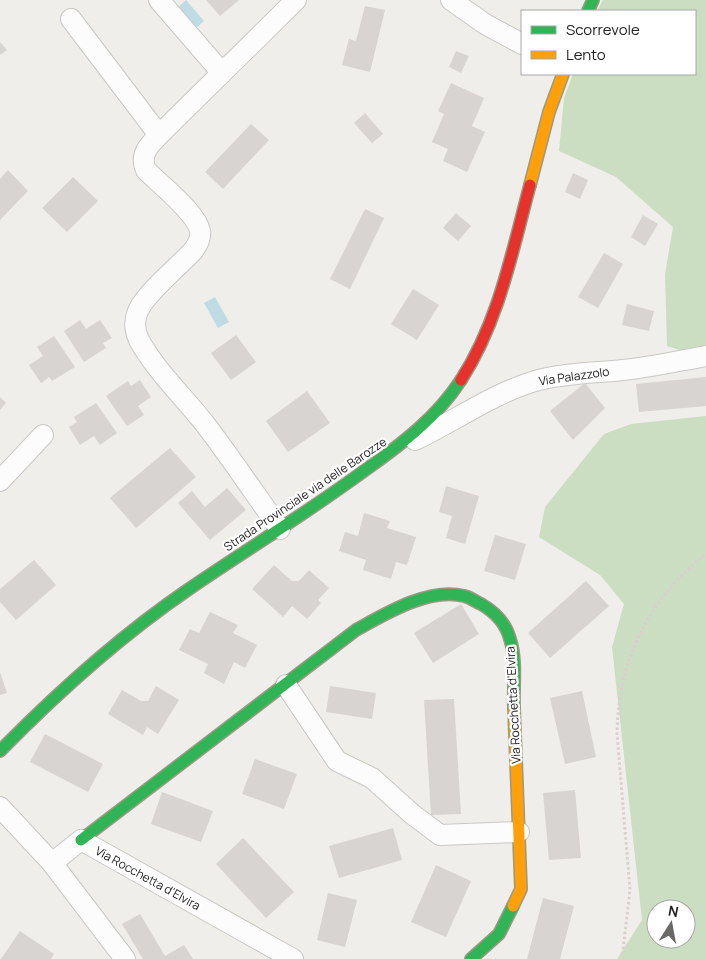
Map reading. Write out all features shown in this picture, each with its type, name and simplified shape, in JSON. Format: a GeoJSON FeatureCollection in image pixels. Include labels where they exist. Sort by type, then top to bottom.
{"type":"FeatureCollection","features":[{"type":"Feature","properties":{"kind":"main road","name":"Strada Provinciale via delle Barozze"},"geometry":{"type":"LineString","coordinates":[[0,751],[58,692],[133,629],[336,492],[397,448],[446,401],[469,368],[486,337],[500,297],[549,112],[563,75]]}},
{"type":"Feature","properties":{"kind":"main road","name":"Via Rocchetta d'Elvira"},"geometry":{"type":"LineString","coordinates":[[81,840],[356,630],[384,614],[418,600],[436,595],[459,594],[478,602],[493,612],[504,626],[510,638],[513,654],[521,889],[499,934],[471,959]]}},
{"type":"Feature","properties":{"kind":"street"},"geometry":{"type":"LineString","coordinates":[[159,0],[222,72]]}},
{"type":"Feature","properties":{"kind":"street"},"geometry":{"type":"LineString","coordinates":[[280,528],[205,424],[165,376],[138,336],[135,321],[139,306],[192,252],[199,238],[198,225],[192,216],[149,173],[143,162],[145,152],[159,135],[296,0]]}},
{"type":"Feature","properties":{"kind":"street"},"geometry":{"type":"LineString","coordinates":[[451,0],[490,27],[521,43]]}},
{"type":"Feature","properties":{"kind":"street"},"geometry":{"type":"LineString","coordinates":[[71,19],[159,135]]}},
{"type":"Feature","properties":{"kind":"street","name":"Via Palazzolo"},"geometry":{"type":"LineString","coordinates":[[397,448],[438,429],[505,392],[537,381],[554,377],[647,367],[706,356]]}},
{"type":"Feature","properties":{"kind":"street"},"geometry":{"type":"LineString","coordinates":[[0,481],[43,435]]}},
{"type":"Feature","properties":{"kind":"street"},"geometry":{"type":"LineString","coordinates":[[286,685],[337,761],[372,778],[412,814],[440,835],[519,832]]}},
{"type":"Feature","properties":{"kind":"street"},"geometry":{"type":"LineString","coordinates":[[0,807],[52,863],[125,959]]}},
{"type":"Feature","properties":{"kind":"street","name":"Via Rocchetta d'Elvira"},"geometry":{"type":"LineString","coordinates":[[52,863],[81,840],[293,959]]}},
{"type":"Feature","properties":{"kind":"path"},"geometry":{"type":"LineString","coordinates":[[622,959],[630,890],[617,734],[621,685],[632,651],[653,611],[681,576],[706,554]]}},
{"type":"Feature","properties":{"kind":"green space"},"geometry":{"type":"Polygon","coordinates":[[[603,0],[706,0],[706,346],[685,352],[667,346],[665,274],[673,227],[616,177],[559,151],[564,98],[573,75],[696,75],[696,10],[598,10],[603,0]]]}},
{"type":"Feature","properties":{"kind":"green space"},"geometry":{"type":"Polygon","coordinates":[[[706,416],[706,959],[617,959],[642,920],[612,647],[624,604],[600,575],[539,537],[545,507],[604,434],[631,424],[706,416]]]}},
{"type":"Feature","properties":{"kind":"water"},"geometry":{"type":"Polygon","coordinates":[[[186,0],[204,21],[196,28],[178,7],[186,0]]]}},
{"type":"Feature","properties":{"kind":"water"},"geometry":{"type":"Polygon","coordinates":[[[215,297],[229,322],[218,328],[204,303],[215,297]]]}},
{"type":"Feature","properties":{"kind":"building"},"geometry":{"type":"Polygon","coordinates":[[[206,0],[239,0],[220,16],[206,0]]]}},
{"type":"Feature","properties":{"kind":"building"},"geometry":{"type":"Polygon","coordinates":[[[365,6],[385,10],[370,72],[342,65],[349,39],[356,41],[365,6]]]}},
{"type":"Feature","properties":{"kind":"building"},"geometry":{"type":"Polygon","coordinates":[[[0,42],[7,50],[0,55],[0,42]]]}},
{"type":"Feature","properties":{"kind":"building"},"geometry":{"type":"Polygon","coordinates":[[[456,51],[469,56],[461,73],[449,67],[456,51]]]}},
{"type":"Feature","properties":{"kind":"building"},"geometry":{"type":"Polygon","coordinates":[[[451,83],[484,98],[472,126],[485,132],[467,172],[443,161],[448,149],[432,142],[444,114],[438,111],[451,83]]]}},
{"type":"Feature","properties":{"kind":"building"},"geometry":{"type":"Polygon","coordinates":[[[365,113],[383,134],[372,143],[354,123],[365,113]]]}},
{"type":"Feature","properties":{"kind":"building"},"geometry":{"type":"Polygon","coordinates":[[[251,124],[269,140],[223,189],[205,172],[251,124]]]}},
{"type":"Feature","properties":{"kind":"building"},"geometry":{"type":"Polygon","coordinates":[[[8,170],[28,191],[0,220],[0,179],[8,170]]]}},
{"type":"Feature","properties":{"kind":"building"},"geometry":{"type":"Polygon","coordinates":[[[573,173],[588,180],[580,199],[565,192],[573,173]]]}},
{"type":"Feature","properties":{"kind":"building"},"geometry":{"type":"Polygon","coordinates":[[[73,177],[98,201],[67,232],[42,208],[73,177]]]}},
{"type":"Feature","properties":{"kind":"building"},"geometry":{"type":"Polygon","coordinates":[[[365,209],[384,218],[350,289],[330,279],[365,209]]]}},
{"type":"Feature","properties":{"kind":"building"},"geometry":{"type":"Polygon","coordinates":[[[456,213],[471,226],[458,241],[443,228],[456,213]]]}},
{"type":"Feature","properties":{"kind":"building"},"geometry":{"type":"Polygon","coordinates":[[[643,215],[658,224],[645,246],[631,237],[643,215]]]}},
{"type":"Feature","properties":{"kind":"building"},"geometry":{"type":"Polygon","coordinates":[[[604,253],[623,264],[598,308],[578,297],[604,253]]]}},
{"type":"Feature","properties":{"kind":"building"},"geometry":{"type":"Polygon","coordinates":[[[413,289],[439,305],[417,340],[391,324],[413,289]]]}},
{"type":"Feature","properties":{"kind":"building"},"geometry":{"type":"Polygon","coordinates":[[[627,304],[654,311],[649,331],[622,325],[627,304]]]}},
{"type":"Feature","properties":{"kind":"building"},"geometry":{"type":"Polygon","coordinates":[[[80,320],[86,329],[100,320],[112,338],[103,343],[106,348],[84,362],[64,331],[80,320]]]}},
{"type":"Feature","properties":{"kind":"building"},"geometry":{"type":"Polygon","coordinates":[[[236,335],[256,362],[231,380],[211,353],[236,335]]]}},
{"type":"Feature","properties":{"kind":"building"},"geometry":{"type":"Polygon","coordinates":[[[54,336],[75,367],[52,381],[49,377],[41,383],[29,365],[43,356],[37,347],[54,336]]]}},
{"type":"Feature","properties":{"kind":"building"},"geometry":{"type":"Polygon","coordinates":[[[706,377],[706,406],[639,412],[636,384],[706,377]]]}},
{"type":"Feature","properties":{"kind":"building"},"geometry":{"type":"Polygon","coordinates":[[[140,380],[151,397],[138,406],[144,415],[127,426],[106,396],[128,381],[131,386],[140,380]]]}},
{"type":"Feature","properties":{"kind":"building"},"geometry":{"type":"Polygon","coordinates":[[[585,383],[605,408],[573,440],[550,411],[585,383]]]}},
{"type":"Feature","properties":{"kind":"building"},"geometry":{"type":"Polygon","coordinates":[[[307,391],[330,423],[288,452],[266,421],[307,391]]]}},
{"type":"Feature","properties":{"kind":"building"},"geometry":{"type":"Polygon","coordinates":[[[0,397],[6,403],[0,410],[0,397]]]}},
{"type":"Feature","properties":{"kind":"building"},"geometry":{"type":"Polygon","coordinates":[[[96,403],[117,433],[100,445],[94,436],[80,445],[69,427],[77,422],[74,417],[96,403]]]}},
{"type":"Feature","properties":{"kind":"building"},"geometry":{"type":"Polygon","coordinates":[[[170,448],[196,477],[136,528],[110,498],[170,448]]]}},
{"type":"Feature","properties":{"kind":"building"},"geometry":{"type":"Polygon","coordinates":[[[446,486],[479,496],[465,544],[446,538],[452,516],[439,512],[446,486]]]}},
{"type":"Feature","properties":{"kind":"building"},"geometry":{"type":"Polygon","coordinates":[[[227,488],[246,510],[210,540],[178,503],[192,491],[205,507],[227,488]]]}},
{"type":"Feature","properties":{"kind":"building"},"geometry":{"type":"Polygon","coordinates":[[[364,513],[390,521],[387,528],[416,537],[407,565],[396,562],[391,579],[363,570],[366,560],[339,551],[345,532],[358,536],[364,513]]]}},
{"type":"Feature","properties":{"kind":"building"},"geometry":{"type":"Polygon","coordinates":[[[495,535],[526,544],[515,580],[484,571],[495,535]]]}},
{"type":"Feature","properties":{"kind":"building"},"geometry":{"type":"Polygon","coordinates":[[[34,560],[56,585],[16,620],[0,602],[0,589],[34,560]]]}},
{"type":"Feature","properties":{"kind":"building"},"geometry":{"type":"Polygon","coordinates":[[[274,565],[292,581],[299,581],[309,570],[329,588],[318,600],[321,603],[307,619],[292,606],[283,617],[252,589],[274,565]]]}},
{"type":"Feature","properties":{"kind":"building"},"geometry":{"type":"Polygon","coordinates":[[[586,581],[609,606],[550,658],[528,633],[586,581]]]}},
{"type":"Feature","properties":{"kind":"building"},"geometry":{"type":"Polygon","coordinates":[[[461,604],[479,634],[433,663],[414,633],[461,604]]]}},
{"type":"Feature","properties":{"kind":"building"},"geometry":{"type":"Polygon","coordinates":[[[210,612],[238,625],[233,633],[257,645],[245,668],[234,662],[224,684],[204,673],[208,664],[179,650],[190,629],[199,633],[210,612]]]}},
{"type":"Feature","properties":{"kind":"building"},"geometry":{"type":"Polygon","coordinates":[[[0,672],[7,693],[0,695],[0,672]]]}},
{"type":"Feature","properties":{"kind":"building"},"geometry":{"type":"Polygon","coordinates":[[[156,686],[179,700],[158,734],[147,727],[143,735],[108,714],[122,690],[141,701],[148,701],[156,686]]]}},
{"type":"Feature","properties":{"kind":"building"},"geometry":{"type":"Polygon","coordinates":[[[330,686],[376,693],[372,719],[326,712],[330,686]]]}},
{"type":"Feature","properties":{"kind":"building"},"geometry":{"type":"Polygon","coordinates":[[[582,691],[596,757],[565,764],[550,698],[582,691]]]}},
{"type":"Feature","properties":{"kind":"building"},"geometry":{"type":"Polygon","coordinates":[[[454,699],[461,814],[431,815],[424,700],[454,699]]]}},
{"type":"Feature","properties":{"kind":"building"},"geometry":{"type":"Polygon","coordinates":[[[45,734],[103,764],[88,792],[30,762],[45,734]]]}},
{"type":"Feature","properties":{"kind":"building"},"geometry":{"type":"Polygon","coordinates":[[[255,759],[297,774],[284,809],[242,794],[255,759]]]}},
{"type":"Feature","properties":{"kind":"building"},"geometry":{"type":"Polygon","coordinates":[[[575,790],[581,858],[549,860],[543,793],[575,790]]]}},
{"type":"Feature","properties":{"kind":"building"},"geometry":{"type":"Polygon","coordinates":[[[162,792],[213,811],[201,842],[151,824],[162,792]]]}},
{"type":"Feature","properties":{"kind":"building"},"geometry":{"type":"Polygon","coordinates":[[[393,828],[402,860],[339,878],[329,846],[393,828]]]}},
{"type":"Feature","properties":{"kind":"building"},"geometry":{"type":"Polygon","coordinates":[[[243,838],[294,892],[266,918],[216,864],[243,838]]]}},
{"type":"Feature","properties":{"kind":"building"},"geometry":{"type":"Polygon","coordinates":[[[436,865],[471,881],[446,937],[411,922],[436,865]]]}},
{"type":"Feature","properties":{"kind":"building"},"geometry":{"type":"Polygon","coordinates":[[[328,893],[357,900],[345,947],[317,940],[328,893]]]}},
{"type":"Feature","properties":{"kind":"building"},"geometry":{"type":"Polygon","coordinates":[[[543,898],[574,906],[560,959],[527,959],[543,898]]]}},
{"type":"Feature","properties":{"kind":"building"},"geometry":{"type":"Polygon","coordinates":[[[140,914],[165,956],[184,945],[193,959],[143,959],[122,924],[140,914]]]}},
{"type":"Feature","properties":{"kind":"building"},"geometry":{"type":"Polygon","coordinates":[[[20,931],[54,954],[51,959],[1,959],[20,931]]]}},
{"type":"Feature","properties":{"kind":"traffic: fast"},"geometry":{"type":"LineString","coordinates":[[588,10],[593,0]]}},
{"type":"Feature","properties":{"kind":"traffic: fast"},"geometry":{"type":"LineString","coordinates":[[0,751],[91,665],[163,607],[346,484],[406,439],[430,418],[461,380]]}},
{"type":"Feature","properties":{"kind":"traffic: fast"},"geometry":{"type":"LineString","coordinates":[[81,840],[356,630],[394,610],[422,599],[450,594],[471,598],[486,607],[499,619],[506,628],[512,647],[514,708]]}},
{"type":"Feature","properties":{"kind":"traffic: fast"},"geometry":{"type":"LineString","coordinates":[[471,959],[499,934],[513,906]]}},
{"type":"Feature","properties":{"kind":"traffic: slow"},"geometry":{"type":"LineString","coordinates":[[530,185],[549,112],[563,75]]}},
{"type":"Feature","properties":{"kind":"traffic: slow"},"geometry":{"type":"LineString","coordinates":[[513,906],[521,889],[514,708]]}},
{"type":"Feature","properties":{"kind":"traffic: jam"},"geometry":{"type":"LineString","coordinates":[[461,380],[474,357],[495,310],[530,185]]}}]}
